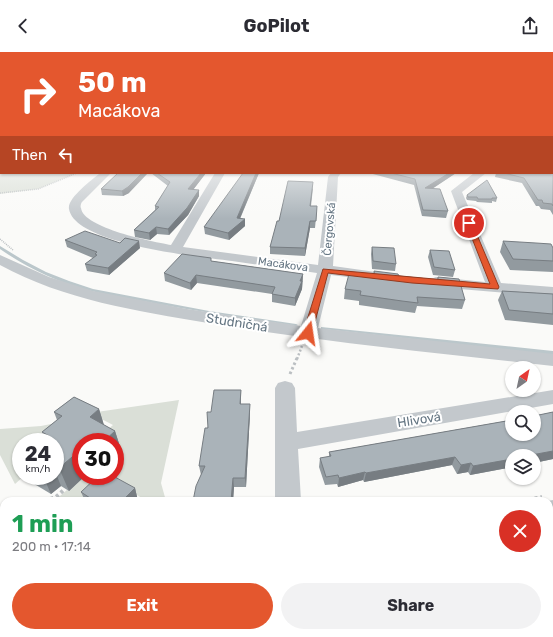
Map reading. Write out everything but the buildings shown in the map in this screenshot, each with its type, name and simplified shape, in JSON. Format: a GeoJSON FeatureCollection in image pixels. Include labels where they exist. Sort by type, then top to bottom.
{"type":"FeatureCollection","features":[{"type":"Feature","properties":{"kind":"street","name":"Macákova"},"geometry":{"type":"LineString","coordinates":[[105,174],[76,201],[74,210],[80,218],[94,227],[124,239],[175,249],[326,270],[416,281],[553,292]]}},
{"type":"Feature","properties":{"kind":"street"},"geometry":{"type":"LineString","coordinates":[[175,249],[219,174]]}},
{"type":"Feature","properties":{"kind":"street","name":"Čergovská"},"geometry":{"type":"LineString","coordinates":[[308,333],[326,270],[333,177],[335,174]]}},
{"type":"Feature","properties":{"kind":"street"},"geometry":{"type":"LineString","coordinates":[[480,174],[456,191],[495,287]]}},
{"type":"Feature","properties":{"kind":"street","name":"Studničná"},"geometry":{"type":"LineString","coordinates":[[0,259],[26,274],[90,296],[234,322],[308,333],[553,360]]}},
{"type":"Feature","properties":{"kind":"street"},"geometry":{"type":"LineString","coordinates":[[284,388],[288,497]]}},
{"type":"Feature","properties":{"kind":"street","name":"Hlivová"},"geometry":{"type":"LineString","coordinates":[[286,443],[311,437],[553,397]]}},
{"type":"Feature","properties":{"kind":"path"},"geometry":{"type":"LineString","coordinates":[[0,194],[38,189],[75,174]]}},
{"type":"Feature","properties":{"kind":"path"},"geometry":{"type":"LineString","coordinates":[[0,239],[17,253]]}},
{"type":"Feature","properties":{"kind":"path"},"geometry":{"type":"LineString","coordinates":[[284,388],[308,333]]}},
{"type":"Feature","properties":{"kind":"path"},"geometry":{"type":"LineString","coordinates":[[56,497],[65,489]]}},
{"type":"Feature","properties":{"kind":"shaded area"},"geometry":{"type":"Polygon","coordinates":[[[0,174],[75,174],[38,189],[0,194],[0,174]]]}},
{"type":"Feature","properties":{"kind":"shaded area"},"geometry":{"type":"Polygon","coordinates":[[[179,400],[161,483],[165,497],[140,497],[120,485],[124,485],[124,433],[108,433],[106,431],[113,425],[90,413],[179,400]]]}},
{"type":"Feature","properties":{"kind":"shaded area"},"geometry":{"type":"Polygon","coordinates":[[[61,422],[56,433],[12,433],[12,478],[0,455],[0,429],[41,426],[61,422]]]}},
{"type":"Feature","properties":{"kind":"shaded area"},"geometry":{"type":"Polygon","coordinates":[[[75,485],[120,485],[96,497],[59,497],[67,490],[69,491],[75,485]]]}},
{"type":"Feature","properties":{"kind":"waterway"},"geometry":{"type":"LineString","coordinates":[[0,247],[44,273],[92,290],[209,312],[296,325]]}},
{"type":"Feature","properties":{"kind":"waterway"},"geometry":{"type":"LineString","coordinates":[[323,328],[553,353]]}},
{"type":"Feature","properties":{"kind":"route"},"geometry":{"type":"LineString","coordinates":[[308,333],[326,270],[412,280],[495,287],[469,223]]}}]}
